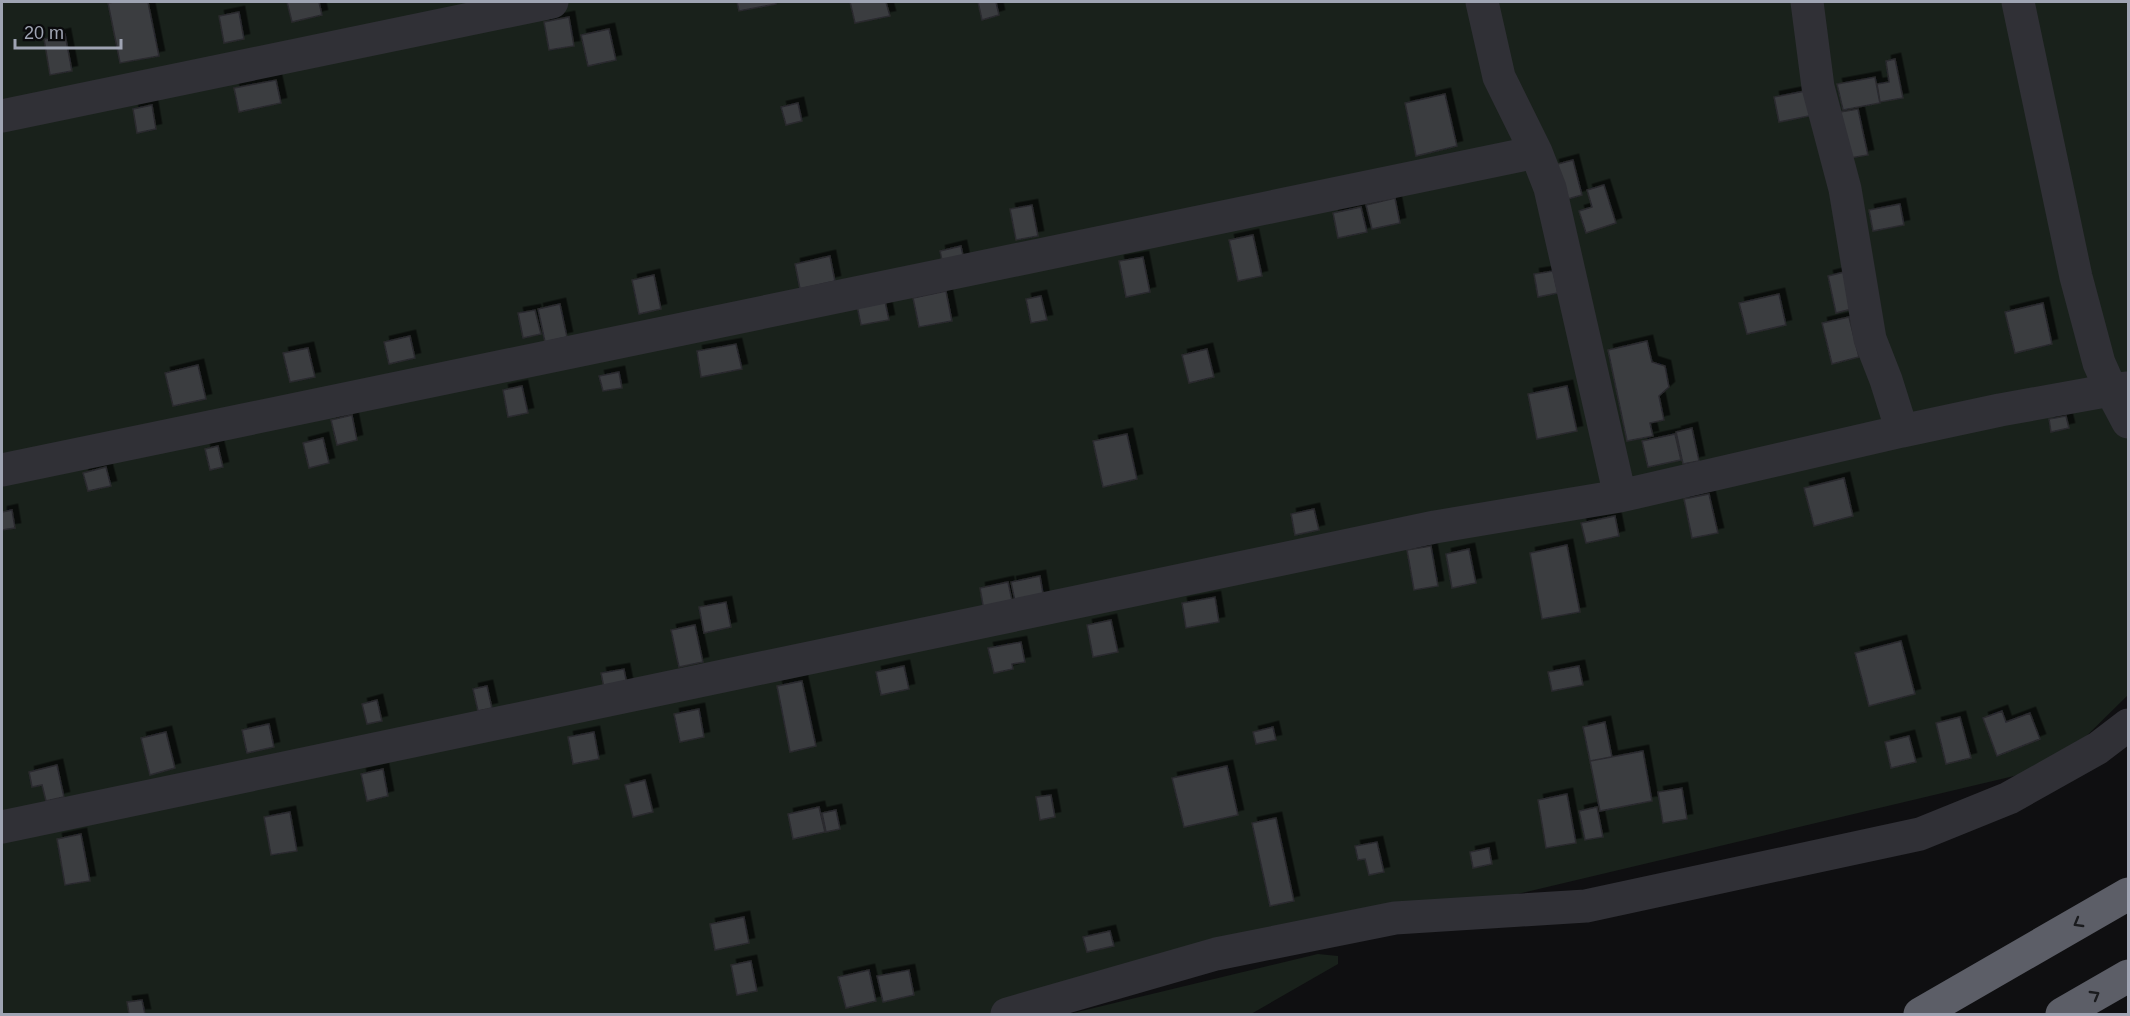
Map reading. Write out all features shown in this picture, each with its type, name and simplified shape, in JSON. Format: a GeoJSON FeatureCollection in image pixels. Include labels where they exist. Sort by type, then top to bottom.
{"type":"FeatureCollection","features":[{"type":"Feature","properties":{"kind":"highway"},"geometry":{"type":"LineString","coordinates":[[1920,1014],[2128,894]]}},
{"type":"Feature","properties":{"kind":"highway"},"geometry":{"type":"LineString","coordinates":[[2062,1014],[2128,976]]}},
{"type":"Feature","properties":{"kind":"lane"},"geometry":{"type":"LineString","coordinates":[[2,116],[552,2]]}},
{"type":"Feature","properties":{"kind":"lane"},"geometry":{"type":"LineString","coordinates":[[1482,2],[1498,77],[1536,152],[1550,188],[1620,496]]}},
{"type":"Feature","properties":{"kind":"lane"},"geometry":{"type":"LineString","coordinates":[[1807,2],[1818,87],[1845,189],[1870,339],[1902,431]]}},
{"type":"Feature","properties":{"kind":"lane"},"geometry":{"type":"LineString","coordinates":[[2018,2],[2076,277],[2099,363],[2120,389],[2128,422]]}},
{"type":"Feature","properties":{"kind":"lane"},"geometry":{"type":"LineString","coordinates":[[2,470],[1536,152]]}},
{"type":"Feature","properties":{"kind":"lane"},"geometry":{"type":"LineString","coordinates":[[2,827],[1435,528],[1620,496],[2000,410],[2120,389]]}},
{"type":"Feature","properties":{"kind":"lane"},"geometry":{"type":"LineString","coordinates":[[1007,1014],[1216,954],[1395,918],[1586,906],[1920,834],[2009,798],[2098,748],[2128,725]]}},
{"type":"Feature","properties":{"kind":"shaded area"},"geometry":{"type":"Polygon","coordinates":[[[2,2],[2128,2],[2128,695],[2056,766],[1013,1014],[2,1014],[2,2]]]}},
{"type":"Feature","properties":{"kind":"shaded area"},"geometry":{"type":"Polygon","coordinates":[[[1318,954],[1338,956],[1338,964],[1251,1014],[1069,1014],[1318,954]]]}},
{"type":"Feature","properties":{"kind":"building"},"geometry":{"type":"Polygon","coordinates":[[[148,2],[159,56],[120,63],[108,3],[148,2]]]}},
{"type":"Feature","properties":{"kind":"building"},"geometry":{"type":"Polygon","coordinates":[[[287,2],[319,2],[322,15],[292,22],[287,2]]]}},
{"type":"Feature","properties":{"kind":"building"},"geometry":{"type":"Polygon","coordinates":[[[737,2],[776,2],[776,4],[739,11],[737,2]]]}},
{"type":"Feature","properties":{"kind":"building"},"geometry":{"type":"Polygon","coordinates":[[[850,2],[886,2],[890,16],[855,23],[850,2]]]}},
{"type":"Feature","properties":{"kind":"building"},"geometry":{"type":"Polygon","coordinates":[[[978,2],[996,2],[999,15],[982,20],[978,2]]]}},
{"type":"Feature","properties":{"kind":"building"},"geometry":{"type":"Polygon","coordinates":[[[239,12],[244,39],[224,43],[219,16],[239,12]]]}},
{"type":"Feature","properties":{"kind":"building"},"geometry":{"type":"Polygon","coordinates":[[[569,17],[574,46],[549,50],[544,22],[569,17]]]}},
{"type":"Feature","properties":{"kind":"building"},"geometry":{"type":"Polygon","coordinates":[[[609,29],[616,60],[588,66],[581,35],[609,29]]]}},
{"type":"Feature","properties":{"kind":"building"},"geometry":{"type":"Polygon","coordinates":[[[65,34],[72,71],[50,75],[44,39],[65,34]]]}},
{"type":"Feature","properties":{"kind":"building"},"geometry":{"type":"Polygon","coordinates":[[[1895,59],[1903,98],[1880,102],[1877,84],[1889,82],[1886,61],[1895,59]]]}},
{"type":"Feature","properties":{"kind":"building"},"geometry":{"type":"Polygon","coordinates":[[[1875,77],[1880,103],[1843,110],[1837,84],[1875,77]]]}},
{"type":"Feature","properties":{"kind":"building"},"geometry":{"type":"Polygon","coordinates":[[[276,80],[281,103],[239,112],[234,88],[276,80]]]}},
{"type":"Feature","properties":{"kind":"building"},"geometry":{"type":"Polygon","coordinates":[[[1810,90],[1814,115],[1779,122],[1774,97],[1810,90]]]}},
{"type":"Feature","properties":{"kind":"building"},"geometry":{"type":"Polygon","coordinates":[[[1445,94],[1457,146],[1416,156],[1405,103],[1445,94]]]}},
{"type":"Feature","properties":{"kind":"building"},"geometry":{"type":"Polygon","coordinates":[[[798,103],[802,121],[786,125],[781,107],[798,103]]]}},
{"type":"Feature","properties":{"kind":"building"},"geometry":{"type":"Polygon","coordinates":[[[152,105],[156,129],[137,133],[133,109],[152,105]]]}},
{"type":"Feature","properties":{"kind":"building"},"geometry":{"type":"Polygon","coordinates":[[[1858,109],[1868,155],[1850,158],[1840,112],[1858,109]]]}},
{"type":"Feature","properties":{"kind":"building"},"geometry":{"type":"Polygon","coordinates":[[[1573,160],[1582,195],[1564,200],[1554,165],[1573,160]]]}},
{"type":"Feature","properties":{"kind":"building"},"geometry":{"type":"Polygon","coordinates":[[[1604,185],[1616,223],[1586,233],[1579,211],[1592,207],[1587,190],[1604,185]]]}},
{"type":"Feature","properties":{"kind":"building"},"geometry":{"type":"Polygon","coordinates":[[[1395,198],[1400,223],[1372,229],[1366,205],[1395,198]]]}},
{"type":"Feature","properties":{"kind":"building"},"geometry":{"type":"Polygon","coordinates":[[[1900,204],[1904,225],[1873,231],[1869,210],[1900,204]]]}},
{"type":"Feature","properties":{"kind":"building"},"geometry":{"type":"Polygon","coordinates":[[[1032,205],[1038,236],[1016,240],[1010,209],[1032,205]]]}},
{"type":"Feature","properties":{"kind":"building"},"geometry":{"type":"Polygon","coordinates":[[[1361,207],[1367,232],[1338,238],[1333,213],[1361,207]]]}},
{"type":"Feature","properties":{"kind":"building"},"geometry":{"type":"Polygon","coordinates":[[[1253,235],[1262,276],[1238,281],[1229,240],[1253,235]]]}},
{"type":"Feature","properties":{"kind":"building"},"geometry":{"type":"Polygon","coordinates":[[[961,246],[964,260],[943,265],[940,251],[961,246]]]}},
{"type":"Feature","properties":{"kind":"building"},"geometry":{"type":"Polygon","coordinates":[[[830,256],[835,281],[800,289],[795,264],[830,256]]]}},
{"type":"Feature","properties":{"kind":"building"},"geometry":{"type":"Polygon","coordinates":[[[1143,257],[1150,292],[1126,297],[1119,261],[1143,257]]]}},
{"type":"Feature","properties":{"kind":"building"},"geometry":{"type":"Polygon","coordinates":[[[1553,271],[1558,293],[1538,297],[1534,274],[1553,271]]]}},
{"type":"Feature","properties":{"kind":"building"},"geometry":{"type":"Polygon","coordinates":[[[1844,272],[1852,309],[1836,313],[1828,276],[1844,272]]]}},
{"type":"Feature","properties":{"kind":"building"},"geometry":{"type":"Polygon","coordinates":[[[654,275],[661,309],[639,314],[632,280],[654,275]]]}},
{"type":"Feature","properties":{"kind":"building"},"geometry":{"type":"Polygon","coordinates":[[[946,291],[952,321],[919,327],[913,298],[946,291]]]}},
{"type":"Feature","properties":{"kind":"building"},"geometry":{"type":"Polygon","coordinates":[[[1779,294],[1786,325],[1747,334],[1739,303],[1779,294]]]}},
{"type":"Feature","properties":{"kind":"building"},"geometry":{"type":"Polygon","coordinates":[[[1041,296],[1047,320],[1031,323],[1026,299],[1041,296]]]}},
{"type":"Feature","properties":{"kind":"building"},"geometry":{"type":"Polygon","coordinates":[[[885,301],[889,320],[861,325],[857,306],[885,301]]]}},
{"type":"Feature","properties":{"kind":"building"},"geometry":{"type":"Polygon","coordinates":[[[2043,303],[2052,344],[2015,353],[2005,312],[2043,303]]]}},
{"type":"Feature","properties":{"kind":"building"},"geometry":{"type":"Polygon","coordinates":[[[560,304],[567,337],[545,342],[538,309],[560,304]]]}},
{"type":"Feature","properties":{"kind":"building"},"geometry":{"type":"Polygon","coordinates":[[[535,310],[541,334],[523,338],[518,313],[535,310]]]}},
{"type":"Feature","properties":{"kind":"building"},"geometry":{"type":"Polygon","coordinates":[[[1849,317],[1859,357],[1832,364],[1822,323],[1849,317]]]}},
{"type":"Feature","properties":{"kind":"building"},"geometry":{"type":"Polygon","coordinates":[[[410,336],[415,358],[389,364],[384,342],[410,336]]]}},
{"type":"Feature","properties":{"kind":"building"},"geometry":{"type":"Polygon","coordinates":[[[1647,341],[1652,362],[1665,366],[1669,387],[1659,396],[1664,420],[1650,423],[1653,436],[1627,441],[1608,350],[1647,341]]]}},
{"type":"Feature","properties":{"kind":"building"},"geometry":{"type":"Polygon","coordinates":[[[736,344],[742,369],[701,377],[697,351],[736,344]]]}},
{"type":"Feature","properties":{"kind":"building"},"geometry":{"type":"Polygon","coordinates":[[[308,348],[315,377],[290,382],[283,353],[308,348]]]}},
{"type":"Feature","properties":{"kind":"building"},"geometry":{"type":"Polygon","coordinates":[[[1207,349],[1214,377],[1189,383],[1182,355],[1207,349]]]}},
{"type":"Feature","properties":{"kind":"building"},"geometry":{"type":"Polygon","coordinates":[[[198,365],[206,399],[173,406],[165,373],[198,365]]]}},
{"type":"Feature","properties":{"kind":"building"},"geometry":{"type":"Polygon","coordinates":[[[619,372],[622,388],[603,391],[599,376],[619,372]]]}},
{"type":"Feature","properties":{"kind":"building"},"geometry":{"type":"Polygon","coordinates":[[[522,386],[528,413],[508,417],[503,390],[522,386]]]}},
{"type":"Feature","properties":{"kind":"building"},"geometry":{"type":"Polygon","coordinates":[[[1567,386],[1577,431],[1537,439],[1528,394],[1567,386]]]}},
{"type":"Feature","properties":{"kind":"building"},"geometry":{"type":"Polygon","coordinates":[[[352,415],[357,440],[337,445],[331,420],[352,415]]]}},
{"type":"Feature","properties":{"kind":"building"},"geometry":{"type":"Polygon","coordinates":[[[2066,416],[2069,428],[2051,432],[2049,419],[2066,416]]]}},
{"type":"Feature","properties":{"kind":"building"},"geometry":{"type":"Polygon","coordinates":[[[1692,428],[1699,461],[1683,464],[1676,432],[1692,428]]]}},
{"type":"Feature","properties":{"kind":"building"},"geometry":{"type":"Polygon","coordinates":[[[1127,434],[1137,479],[1103,487],[1093,441],[1127,434]]]}},
{"type":"Feature","properties":{"kind":"building"},"geometry":{"type":"Polygon","coordinates":[[[1675,434],[1681,460],[1648,467],[1642,441],[1675,434]]]}},
{"type":"Feature","properties":{"kind":"building"},"geometry":{"type":"Polygon","coordinates":[[[323,438],[329,463],[309,468],[303,443],[323,438]]]}},
{"type":"Feature","properties":{"kind":"building"},"geometry":{"type":"Polygon","coordinates":[[[218,446],[223,467],[210,470],[205,449],[218,446]]]}},
{"type":"Feature","properties":{"kind":"building"},"geometry":{"type":"Polygon","coordinates":[[[106,467],[111,486],[88,491],[83,473],[106,467]]]}},
{"type":"Feature","properties":{"kind":"building"},"geometry":{"type":"Polygon","coordinates":[[[1844,478],[1853,516],[1814,526],[1804,488],[1844,478]]]}},
{"type":"Feature","properties":{"kind":"building"},"geometry":{"type":"Polygon","coordinates":[[[1709,494],[1718,533],[1692,538],[1684,499],[1709,494]]]}},
{"type":"Feature","properties":{"kind":"building"},"geometry":{"type":"Polygon","coordinates":[[[1314,509],[1319,530],[1295,535],[1291,514],[1314,509]]]}},
{"type":"Feature","properties":{"kind":"building"},"geometry":{"type":"Polygon","coordinates":[[[12,510],[15,528],[2,530],[2,512],[12,510]]]}},
{"type":"Feature","properties":{"kind":"building"},"geometry":{"type":"Polygon","coordinates":[[[1615,516],[1619,536],[1586,543],[1581,523],[1615,516]]]}},
{"type":"Feature","properties":{"kind":"building"},"geometry":{"type":"Polygon","coordinates":[[[1567,545],[1580,612],[1542,619],[1530,553],[1567,545]]]}},
{"type":"Feature","properties":{"kind":"building"},"geometry":{"type":"Polygon","coordinates":[[[1431,546],[1438,586],[1414,590],[1407,550],[1431,546]]]}},
{"type":"Feature","properties":{"kind":"building"},"geometry":{"type":"Polygon","coordinates":[[[1469,549],[1476,583],[1452,588],[1446,554],[1469,549]]]}},
{"type":"Feature","properties":{"kind":"building"},"geometry":{"type":"Polygon","coordinates":[[[1040,576],[1044,599],[1016,606],[1011,582],[1040,576]]]}},
{"type":"Feature","properties":{"kind":"building"},"geometry":{"type":"Polygon","coordinates":[[[1008,582],[1013,605],[984,611],[980,588],[1008,582]]]}},
{"type":"Feature","properties":{"kind":"building"},"geometry":{"type":"Polygon","coordinates":[[[1215,597],[1219,622],[1186,628],[1182,603],[1215,597]]]}},
{"type":"Feature","properties":{"kind":"building"},"geometry":{"type":"Polygon","coordinates":[[[726,602],[731,627],[704,633],[699,607],[726,602]]]}},
{"type":"Feature","properties":{"kind":"building"},"geometry":{"type":"Polygon","coordinates":[[[1111,620],[1118,652],[1093,657],[1087,625],[1111,620]]]}},
{"type":"Feature","properties":{"kind":"building"},"geometry":{"type":"Polygon","coordinates":[[[695,625],[703,662],[679,667],[671,630],[695,625]]]}},
{"type":"Feature","properties":{"kind":"building"},"geometry":{"type":"Polygon","coordinates":[[[1901,641],[1915,694],[1869,706],[1855,653],[1901,641]]]}},
{"type":"Feature","properties":{"kind":"building"},"geometry":{"type":"Polygon","coordinates":[[[1021,642],[1025,662],[1012,664],[1013,669],[994,673],[988,648],[1021,642]]]}},
{"type":"Feature","properties":{"kind":"building"},"geometry":{"type":"Polygon","coordinates":[[[904,666],[909,689],[881,695],[876,672],[904,666]]]}},
{"type":"Feature","properties":{"kind":"building"},"geometry":{"type":"Polygon","coordinates":[[[1579,666],[1583,685],[1552,691],[1548,672],[1579,666]]]}},
{"type":"Feature","properties":{"kind":"building"},"geometry":{"type":"Polygon","coordinates":[[[624,669],[628,689],[605,693],[601,673],[624,669]]]}},
{"type":"Feature","properties":{"kind":"building"},"geometry":{"type":"Polygon","coordinates":[[[802,681],[816,746],[790,752],[777,686],[802,681]]]}},
{"type":"Feature","properties":{"kind":"building"},"geometry":{"type":"Polygon","coordinates":[[[487,686],[492,708],[478,711],[473,689],[487,686]]]}},
{"type":"Feature","properties":{"kind":"building"},"geometry":{"type":"Polygon","coordinates":[[[377,700],[382,721],[367,724],[362,704],[377,700]]]}},
{"type":"Feature","properties":{"kind":"building"},"geometry":{"type":"Polygon","coordinates":[[[699,709],[704,737],[680,742],[674,714],[699,709]]]}},
{"type":"Feature","properties":{"kind":"building"},"geometry":{"type":"Polygon","coordinates":[[[2002,711],[2006,722],[2030,713],[2040,739],[1997,756],[1983,718],[2002,711]]]}},
{"type":"Feature","properties":{"kind":"building"},"geometry":{"type":"Polygon","coordinates":[[[1960,717],[1971,758],[1946,764],[1936,723],[1960,717]]]}},
{"type":"Feature","properties":{"kind":"building"},"geometry":{"type":"Polygon","coordinates":[[[1605,722],[1612,757],[1590,761],[1583,727],[1605,722]]]}},
{"type":"Feature","properties":{"kind":"building"},"geometry":{"type":"Polygon","coordinates":[[[269,724],[274,747],[247,753],[242,730],[269,724]]]}},
{"type":"Feature","properties":{"kind":"building"},"geometry":{"type":"Polygon","coordinates":[[[1273,727],[1276,740],[1256,744],[1253,732],[1273,727]]]}},
{"type":"Feature","properties":{"kind":"building"},"geometry":{"type":"Polygon","coordinates":[[[166,732],[175,768],[150,775],[141,738],[166,732]]]}},
{"type":"Feature","properties":{"kind":"building"},"geometry":{"type":"Polygon","coordinates":[[[594,732],[599,759],[573,764],[568,737],[594,732]]]}},
{"type":"Feature","properties":{"kind":"building"},"geometry":{"type":"Polygon","coordinates":[[[1909,736],[1916,762],[1891,768],[1885,742],[1909,736]]]}},
{"type":"Feature","properties":{"kind":"building"},"geometry":{"type":"Polygon","coordinates":[[[1643,751],[1652,801],[1600,811],[1590,761],[1643,751]]]}},
{"type":"Feature","properties":{"kind":"building"},"geometry":{"type":"Polygon","coordinates":[[[57,765],[64,797],[46,801],[42,785],[32,787],[29,772],[57,765]]]}},
{"type":"Feature","properties":{"kind":"building"},"geometry":{"type":"Polygon","coordinates":[[[1227,766],[1238,815],[1184,827],[1172,778],[1227,766]]]}},
{"type":"Feature","properties":{"kind":"building"},"geometry":{"type":"Polygon","coordinates":[[[383,769],[388,796],[367,801],[361,774],[383,769]]]}},
{"type":"Feature","properties":{"kind":"building"},"geometry":{"type":"Polygon","coordinates":[[[645,780],[653,812],[633,817],[625,785],[645,780]]]}},
{"type":"Feature","properties":{"kind":"building"},"geometry":{"type":"Polygon","coordinates":[[[1682,788],[1687,819],[1663,823],[1658,792],[1682,788]]]}},
{"type":"Feature","properties":{"kind":"building"},"geometry":{"type":"Polygon","coordinates":[[[1567,794],[1576,843],[1546,848],[1538,800],[1567,794]]]}},
{"type":"Feature","properties":{"kind":"building"},"geometry":{"type":"Polygon","coordinates":[[[1051,795],[1055,817],[1040,820],[1036,797],[1051,795]]]}},
{"type":"Feature","properties":{"kind":"building"},"geometry":{"type":"Polygon","coordinates":[[[819,807],[825,832],[793,839],[788,814],[819,807]]]}},
{"type":"Feature","properties":{"kind":"building"},"geometry":{"type":"Polygon","coordinates":[[[1597,807],[1603,837],[1585,840],[1579,811],[1597,807]]]}},
{"type":"Feature","properties":{"kind":"building"},"geometry":{"type":"Polygon","coordinates":[[[836,810],[840,829],[826,832],[822,813],[836,810]]]}},
{"type":"Feature","properties":{"kind":"building"},"geometry":{"type":"Polygon","coordinates":[[[290,812],[297,851],[271,855],[264,817],[290,812]]]}},
{"type":"Feature","properties":{"kind":"building"},"geometry":{"type":"Polygon","coordinates":[[[1276,818],[1294,901],[1270,906],[1252,823],[1276,818]]]}},
{"type":"Feature","properties":{"kind":"building"},"geometry":{"type":"Polygon","coordinates":[[[81,834],[90,881],[65,885],[57,839],[81,834]]]}},
{"type":"Feature","properties":{"kind":"building"},"geometry":{"type":"Polygon","coordinates":[[[1377,842],[1384,872],[1369,875],[1365,859],[1358,860],[1355,846],[1377,842]]]}},
{"type":"Feature","properties":{"kind":"building"},"geometry":{"type":"Polygon","coordinates":[[[1489,848],[1492,864],[1473,868],[1470,852],[1489,848]]]}},
{"type":"Feature","properties":{"kind":"building"},"geometry":{"type":"Polygon","coordinates":[[[744,917],[749,943],[715,950],[710,924],[744,917]]]}},
{"type":"Feature","properties":{"kind":"building"},"geometry":{"type":"Polygon","coordinates":[[[1110,931],[1114,946],[1087,952],[1083,937],[1110,931]]]}},
{"type":"Feature","properties":{"kind":"building"},"geometry":{"type":"Polygon","coordinates":[[[751,961],[757,991],[737,995],[731,965],[751,961]]]}},
{"type":"Feature","properties":{"kind":"building"},"geometry":{"type":"Polygon","coordinates":[[[869,970],[876,1001],[846,1008],[838,977],[869,970]]]}},
{"type":"Feature","properties":{"kind":"building"},"geometry":{"type":"Polygon","coordinates":[[[909,970],[914,995],[883,1002],[877,976],[909,970]]]}},
{"type":"Feature","properties":{"kind":"building"},"geometry":{"type":"Polygon","coordinates":[[[142,1000],[145,1014],[129,1014],[127,1002],[142,1000]]]}}]}
